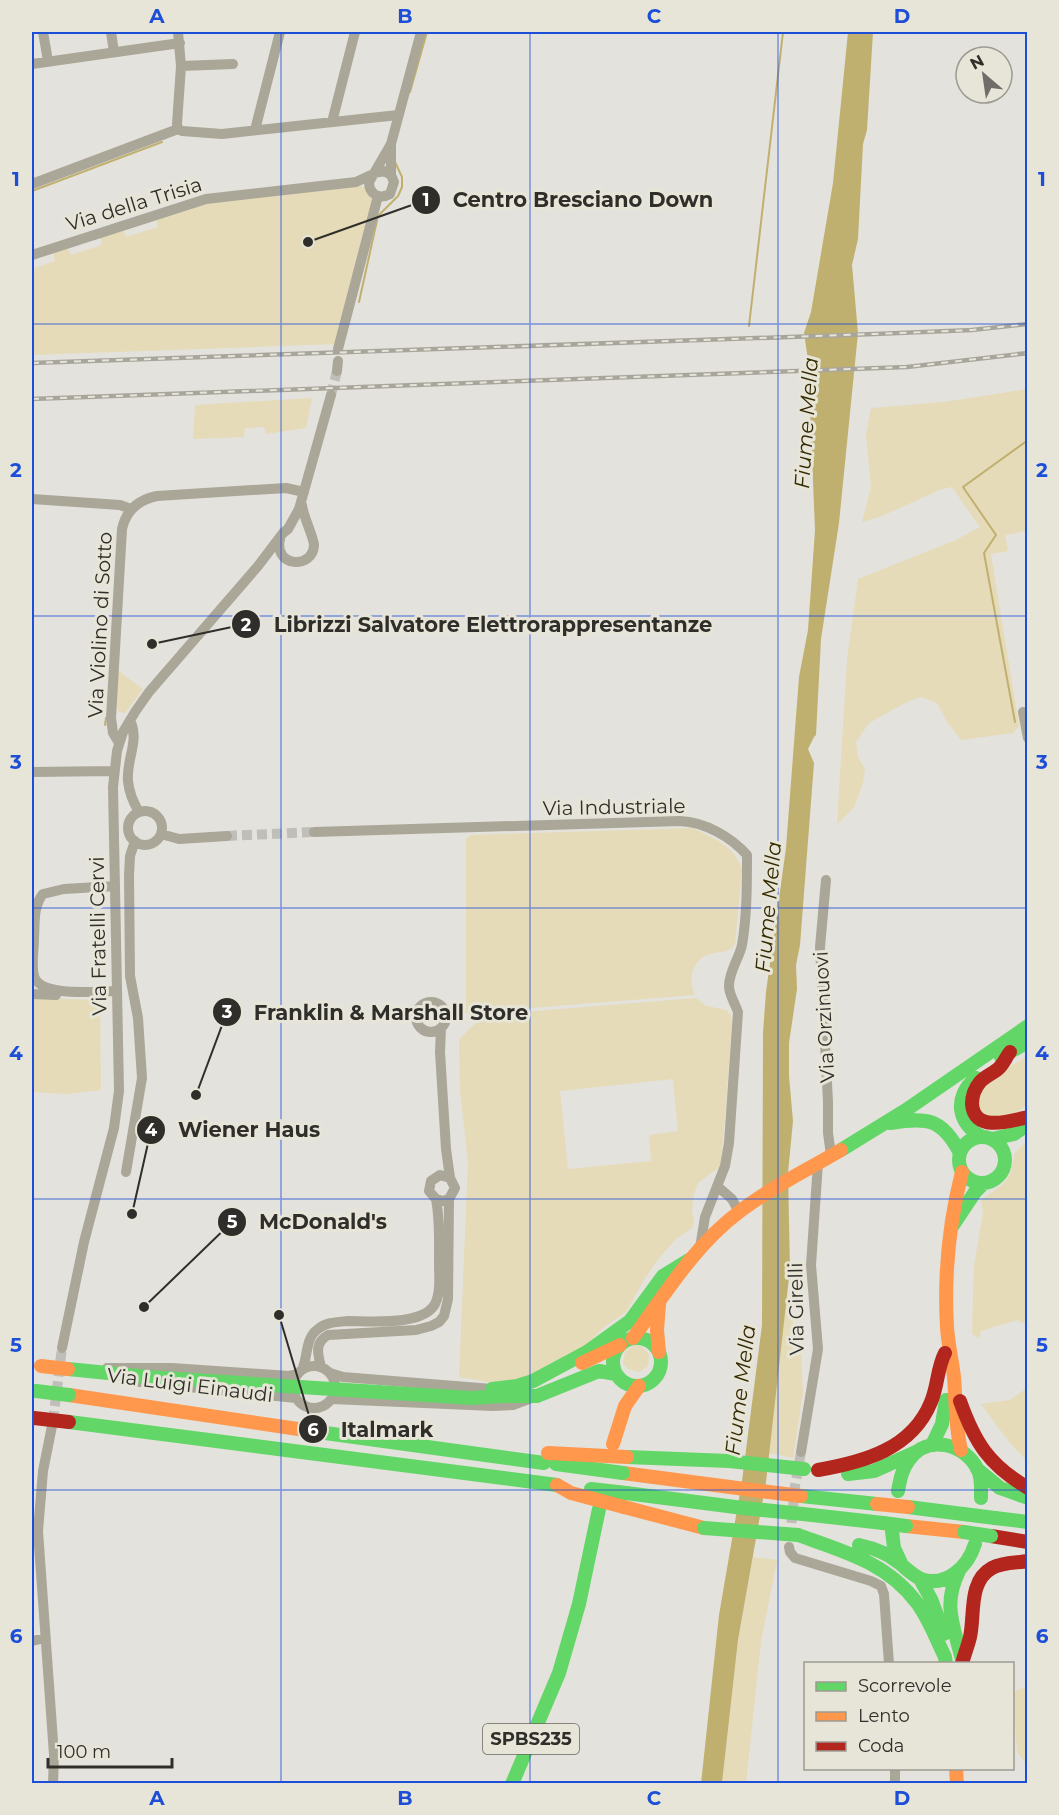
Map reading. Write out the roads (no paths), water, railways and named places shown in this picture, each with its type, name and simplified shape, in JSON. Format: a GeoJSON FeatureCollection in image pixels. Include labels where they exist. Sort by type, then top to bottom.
{"type":"FeatureCollection","features":[{"type":"Feature","properties":{"kind":"main road"},"geometry":{"type":"LineString","coordinates":[[940,1088],[983,1054],[1028,1026]]}},
{"type":"Feature","properties":{"kind":"main road"},"geometry":{"type":"LineString","coordinates":[[530,1393],[633,1338],[700,1248],[739,1212],[940,1088],[1028,1042]]}},
{"type":"Feature","properties":{"kind":"main road"},"geometry":{"type":"LineString","coordinates":[[1010,1052],[999,1068],[980,1083],[975,1090],[972,1104],[977,1116],[987,1122],[999,1124],[1028,1117]]}},
{"type":"Feature","properties":{"kind":"main road"},"geometry":{"type":"LineString","coordinates":[[952,1227],[975,1192],[983,1184],[1001,1174],[1005,1162],[1005,1155],[998,1143],[970,1130],[965,1124],[961,1115],[962,1096],[970,1081],[998,1064],[1010,1052]]}},
{"type":"Feature","properties":{"kind":"main road"},"geometry":{"type":"LineString","coordinates":[[884,1124],[920,1119],[933,1122],[949,1133],[960,1153]]}},
{"type":"Feature","properties":{"kind":"main road"},"geometry":{"type":"LineString","coordinates":[[983,1184],[971,1181],[959,1166],[960,1153],[969,1141],[1014,1134],[1028,1124]]}},
{"type":"Feature","properties":{"kind":"main road"},"geometry":{"type":"LineString","coordinates":[[1005,1155],[1014,1134]]}},
{"type":"Feature","properties":{"kind":"main road"},"geometry":{"type":"LineString","coordinates":[[932,1445],[940,1431],[946,1407],[947,1270],[954,1201],[962,1172]]}},
{"type":"Feature","properties":{"kind":"main road","name":"Via Luigi Einaudi"},"geometry":{"type":"LineString","coordinates":[[492,1389],[517,1386],[533,1381],[586,1352],[630,1321],[663,1276],[691,1259]]}},
{"type":"Feature","properties":{"kind":"main road"},"geometry":{"type":"LineString","coordinates":[[36,1365],[148,1377],[471,1398],[530,1393],[591,1373],[606,1371],[631,1385],[639,1386],[656,1377],[660,1370],[657,1330],[659,1303]]}},
{"type":"Feature","properties":{"kind":"main road"},"geometry":{"type":"LineString","coordinates":[[947,1330],[954,1382],[970,1432],[982,1451],[1010,1479],[1028,1488]]}},
{"type":"Feature","properties":{"kind":"main road"},"geometry":{"type":"LineString","coordinates":[[633,1338],[646,1340],[653,1344],[659,1352]]}},
{"type":"Feature","properties":{"kind":"main road"},"geometry":{"type":"LineString","coordinates":[[620,1346],[614,1357],[621,1410]]}},
{"type":"Feature","properties":{"kind":"main road"},"geometry":{"type":"LineString","coordinates":[[811,1469],[842,1466],[879,1456],[912,1432],[930,1405],[936,1390],[940,1360],[945,1353]]}},
{"type":"Feature","properties":{"kind":"main road"},"geometry":{"type":"LineString","coordinates":[[954,1382],[953,1403],[961,1450]]}},
{"type":"Feature","properties":{"kind":"main road"},"geometry":{"type":"LineString","coordinates":[[613,1444],[621,1410],[629,1396],[639,1386]]}},
{"type":"Feature","properties":{"kind":"main road","name":"Via Luigi Einaudi"},"geometry":{"type":"LineString","coordinates":[[492,1389],[530,1393]]}},
{"type":"Feature","properties":{"kind":"main road"},"geometry":{"type":"LineString","coordinates":[[34,1391],[436,1450],[515,1458],[627,1457],[729,1461],[811,1469],[832,1474],[874,1471],[932,1445],[944,1444],[961,1450],[977,1469],[1002,1491],[1028,1497]]}},
{"type":"Feature","properties":{"kind":"main road"},"geometry":{"type":"LineString","coordinates":[[33,1418],[557,1485],[625,1500],[704,1528],[826,1537],[864,1546],[901,1563]]}},
{"type":"Feature","properties":{"kind":"main road"},"geometry":{"type":"LineString","coordinates":[[898,1491],[905,1466],[917,1452]]}},
{"type":"Feature","properties":{"kind":"main road"},"geometry":{"type":"LineString","coordinates":[[546,1458],[622,1473],[718,1486],[1028,1522]]}},
{"type":"Feature","properties":{"kind":"main road"},"geometry":{"type":"LineString","coordinates":[[977,1469],[982,1481],[981,1498]]}},
{"type":"Feature","properties":{"kind":"main road"},"geometry":{"type":"LineString","coordinates":[[625,1500],[707,1503],[888,1527],[906,1526],[964,1532],[1028,1542]]}},
{"type":"Feature","properties":{"kind":"main road","name":"SPBS235"},"geometry":{"type":"LineString","coordinates":[[512,1784],[516,1769],[543,1716],[561,1666],[576,1613],[598,1509]]}},
{"type":"Feature","properties":{"kind":"main road"},"geometry":{"type":"LineString","coordinates":[[888,1527],[901,1563],[911,1574],[926,1581],[937,1581],[950,1577],[964,1566],[1004,1554],[1028,1560]]}},
{"type":"Feature","properties":{"kind":"main road"},"geometry":{"type":"LineString","coordinates":[[798,1534],[861,1557],[886,1570],[905,1587],[918,1604],[945,1660]]}},
{"type":"Feature","properties":{"kind":"main road"},"geometry":{"type":"LineString","coordinates":[[962,1662],[949,1606],[951,1584],[964,1566],[975,1544]]}},
{"type":"Feature","properties":{"kind":"main road"},"geometry":{"type":"LineString","coordinates":[[962,1662],[970,1635],[974,1593],[981,1579],[990,1569],[999,1565],[1028,1560]]}},
{"type":"Feature","properties":{"kind":"main road"},"geometry":{"type":"LineString","coordinates":[[920,1579],[931,1599],[943,1630],[946,1646],[945,1660]]}},
{"type":"Feature","properties":{"kind":"street"},"geometry":{"type":"LineString","coordinates":[[44,32],[48,61]]}},
{"type":"Feature","properties":{"kind":"street"},"geometry":{"type":"LineString","coordinates":[[111,32],[114,52]]}},
{"type":"Feature","properties":{"kind":"street"},"geometry":{"type":"LineString","coordinates":[[255,130],[280,32]]}},
{"type":"Feature","properties":{"kind":"street"},"geometry":{"type":"LineString","coordinates":[[332,122],[355,32]]}},
{"type":"Feature","properties":{"kind":"street"},"geometry":{"type":"LineString","coordinates":[[391,144],[373,174],[369,187],[372,193],[378,196],[386,196],[392,190],[394,182],[391,175],[391,144],[421,32]]}},
{"type":"Feature","properties":{"kind":"street"},"geometry":{"type":"LineString","coordinates":[[32,64],[114,52],[179,37],[181,66],[178,129]]}},
{"type":"Feature","properties":{"kind":"street"},"geometry":{"type":"LineString","coordinates":[[181,66],[233,64]]}},
{"type":"Feature","properties":{"kind":"street"},"geometry":{"type":"LineString","coordinates":[[32,184],[178,129],[222,134],[398,114]]}},
{"type":"Feature","properties":{"kind":"street"},"geometry":{"type":"LineString","coordinates":[[373,174],[384,171],[391,175]]}},
{"type":"Feature","properties":{"kind":"street","name":"Via della Trisia"},"geometry":{"type":"LineString","coordinates":[[32,255],[206,199],[356,182],[373,174]]}},
{"type":"Feature","properties":{"kind":"street","name":"Via della Trisia"},"geometry":{"type":"LineString","coordinates":[[356,182],[369,187]]}},
{"type":"Feature","properties":{"kind":"street"},"geometry":{"type":"LineString","coordinates":[[338,349],[378,196]]}},
{"type":"Feature","properties":{"kind":"street"},"geometry":{"type":"LineString","coordinates":[[281,554],[292,562],[303,561],[312,554],[314,543],[309,533],[302,497],[331,395]]}},
{"type":"Feature","properties":{"kind":"street","name":"Via Violino di Sotto"},"geometry":{"type":"LineString","coordinates":[[119,743],[113,733],[111,718],[122,529],[131,509],[142,501],[157,496],[286,488],[302,497]]}},
{"type":"Feature","properties":{"kind":"street","name":"Via Fratelli Cervi"},"geometry":{"type":"LineString","coordinates":[[62,1348],[84,1242],[114,1128],[119,1091],[114,771],[119,743],[130,720],[149,692],[284,533],[296,516],[302,497]]}},
{"type":"Feature","properties":{"kind":"street","name":"Via Violino di Sotto"},"geometry":{"type":"LineString","coordinates":[[32,499],[120,505],[131,509]]}},
{"type":"Feature","properties":{"kind":"street"},"geometry":{"type":"LineString","coordinates":[[284,533],[299,527],[309,533]]}},
{"type":"Feature","properties":{"kind":"street","name":"Via Fratelli Cervi"},"geometry":{"type":"LineString","coordinates":[[258,566],[271,556],[281,554],[278,546],[284,533]]}},
{"type":"Feature","properties":{"kind":"street"},"geometry":{"type":"LineString","coordinates":[[1023,712],[1028,738]]}},
{"type":"Feature","properties":{"kind":"street"},"geometry":{"type":"LineString","coordinates":[[130,720],[135,735],[128,780],[131,796],[139,812]]}},
{"type":"Feature","properties":{"kind":"street"},"geometry":{"type":"LineString","coordinates":[[32,772],[114,771]]}},
{"type":"Feature","properties":{"kind":"street"},"geometry":{"type":"LineString","coordinates":[[148,811],[157,815],[162,824],[161,834],[150,844],[135,841],[131,837],[130,820],[139,812],[148,811]]}},
{"type":"Feature","properties":{"kind":"street","name":"Via Industriale"},"geometry":{"type":"LineString","coordinates":[[314,832],[680,821],[692,822],[726,836],[738,845],[747,855],[747,889],[742,946],[732,968],[729,986],[738,1012],[729,1143],[725,1166],[705,1217],[700,1248]]}},
{"type":"Feature","properties":{"kind":"street"},"geometry":{"type":"LineString","coordinates":[[161,834],[179,839],[227,836]]}},
{"type":"Feature","properties":{"kind":"street"},"geometry":{"type":"LineString","coordinates":[[126,1172],[142,1078],[138,1018],[130,976],[129,875],[130,856],[135,841]]}},
{"type":"Feature","properties":{"kind":"street","name":"Via Orzinuovi"},"geometry":{"type":"LineString","coordinates":[[826,880],[821,929],[821,957],[828,1133],[831,1155]]}},
{"type":"Feature","properties":{"kind":"street"},"geometry":{"type":"LineString","coordinates":[[115,886],[64,889],[43,894],[36,910],[32,964],[34,977],[38,983],[51,990],[117,994]]}},
{"type":"Feature","properties":{"kind":"street"},"geometry":{"type":"LineString","coordinates":[[32,994],[117,994]]}},
{"type":"Feature","properties":{"kind":"street"},"geometry":{"type":"LineString","coordinates":[[426,1003],[435,1003],[444,1010],[445,1021],[441,1028],[427,1031],[420,1027],[416,1018],[418,1009],[426,1003]]}},
{"type":"Feature","properties":{"kind":"street","name":"Via Luigi Einaudi"},"geometry":{"type":"LineString","coordinates":[[441,1028],[440,1052],[446,1149],[450,1178],[455,1188],[449,1199],[448,1299],[444,1316],[439,1322],[423,1329],[328,1335],[320,1341],[318,1347],[325,1370],[335,1385],[332,1399],[320,1407],[306,1407],[296,1398],[293,1386],[306,1360],[308,1341],[312,1334],[323,1325],[341,1322],[412,1319],[429,1312],[437,1299],[438,1211],[436,1199],[429,1188],[446,1149]]}},
{"type":"Feature","properties":{"kind":"street","name":"Via Luigi Einaudi"},"geometry":{"type":"LineString","coordinates":[[427,1031],[440,1052]]}},
{"type":"Feature","properties":{"kind":"street","name":"Via Girelli"},"geometry":{"type":"LineString","coordinates":[[801,1452],[818,1349],[812,1265],[818,1163]]}},
{"type":"Feature","properties":{"kind":"street"},"geometry":{"type":"LineString","coordinates":[[436,1176],[444,1175],[450,1178]]}},
{"type":"Feature","properties":{"kind":"street"},"geometry":{"type":"LineString","coordinates":[[717,1186],[732,1199],[739,1212]]}},
{"type":"Feature","properties":{"kind":"street"},"geometry":{"type":"LineString","coordinates":[[436,1199],[442,1201],[449,1199]]}},
{"type":"Feature","properties":{"kind":"street","name":"Via Luigi Einaudi"},"geometry":{"type":"LineString","coordinates":[[83,1370],[143,1367],[288,1376],[311,1366],[343,1377],[492,1389]]}},
{"type":"Feature","properties":{"kind":"street","name":"Via Luigi Einaudi"},"geometry":{"type":"LineString","coordinates":[[83,1370],[151,1384],[296,1398]]}},
{"type":"Feature","properties":{"kind":"street"},"geometry":{"type":"LineString","coordinates":[[332,1399],[493,1406],[513,1405],[530,1393]]}},
{"type":"Feature","properties":{"kind":"street"},"geometry":{"type":"LineString","coordinates":[[52,1421],[37,1470],[39,1577],[54,1755],[53,1784]]}},
{"type":"Feature","properties":{"kind":"street"},"geometry":{"type":"LineString","coordinates":[[789,1547],[795,1558],[881,1586],[884,1594],[889,1662]]}},
{"type":"Feature","properties":{"kind":"street"},"geometry":{"type":"LineString","coordinates":[[32,1641],[45,1638]]}},
{"type":"Feature","properties":{"kind":"waterway"},"geometry":{"type":"LineString","coordinates":[[410,92],[427,32]]}},
{"type":"Feature","properties":{"kind":"waterway"},"geometry":{"type":"LineString","coordinates":[[749,326],[783,32]]}},
{"type":"Feature","properties":{"kind":"waterway"},"geometry":{"type":"LineString","coordinates":[[32,191],[162,142]]}},
{"type":"Feature","properties":{"kind":"waterway"},"geometry":{"type":"LineString","coordinates":[[359,302],[378,216],[398,196],[402,187],[402,177],[395,162]]}},
{"type":"Feature","properties":{"kind":"waterway"},"geometry":{"type":"LineString","coordinates":[[1015,722],[984,553],[996,535],[963,487],[1028,440]]}},
{"type":"Feature","properties":{"kind":"waterway"},"geometry":{"type":"LineString","coordinates":[[105,725],[106,718]]}},
{"type":"Feature","properties":{"kind":"tunnel"},"geometry":{"type":"LineString","coordinates":[[331,395],[337,371]]}},
{"type":"Feature","properties":{"kind":"tunnel"},"geometry":{"type":"LineString","coordinates":[[227,836],[314,832]]}},
{"type":"Feature","properties":{"kind":"tunnel"},"geometry":{"type":"LineString","coordinates":[[53,1421],[62,1348]]}},
{"type":"Feature","properties":{"kind":"tunnel"},"geometry":{"type":"LineString","coordinates":[[790,1538],[801,1452]]}},
{"type":"Feature","properties":{"kind":"railway"},"geometry":{"type":"LineString","coordinates":[[32,363],[875,334],[972,330],[1028,324]]}},
{"type":"Feature","properties":{"kind":"railway"},"geometry":{"type":"LineString","coordinates":[[32,399],[907,367],[1028,353]]}},
{"type":"Feature","properties":{"kind":"place","name":"Centro Bresciano Down"},"geometry":{"type":"Point","coordinates":[308,242]}},
{"type":"Feature","properties":{"kind":"place","name":"Librizzi Salvatore Elettrorappresentanze"},"geometry":{"type":"Point","coordinates":[152,644]}},
{"type":"Feature","properties":{"kind":"place","name":"Franklin & Marshall Store"},"geometry":{"type":"Point","coordinates":[196,1095]}},
{"type":"Feature","properties":{"kind":"place","name":"Wiener Haus"},"geometry":{"type":"Point","coordinates":[132,1214]}},
{"type":"Feature","properties":{"kind":"place","name":"McDonald's"},"geometry":{"type":"Point","coordinates":[144,1307]}},
{"type":"Feature","properties":{"kind":"place","name":"Italmark"},"geometry":{"type":"Point","coordinates":[279,1315]}},
{"type":"Feature","properties":{"kind":"water label","name":"Fiume Mella"},"geometry":{"type":"Point","coordinates":[806,423]}},
{"type":"Feature","properties":{"kind":"water label","name":"Fiume Mella"},"geometry":{"type":"Point","coordinates":[768,907]}},
{"type":"Feature","properties":{"kind":"water label","name":"Fiume Mella"},"geometry":{"type":"Point","coordinates":[740,1390]}}]}
